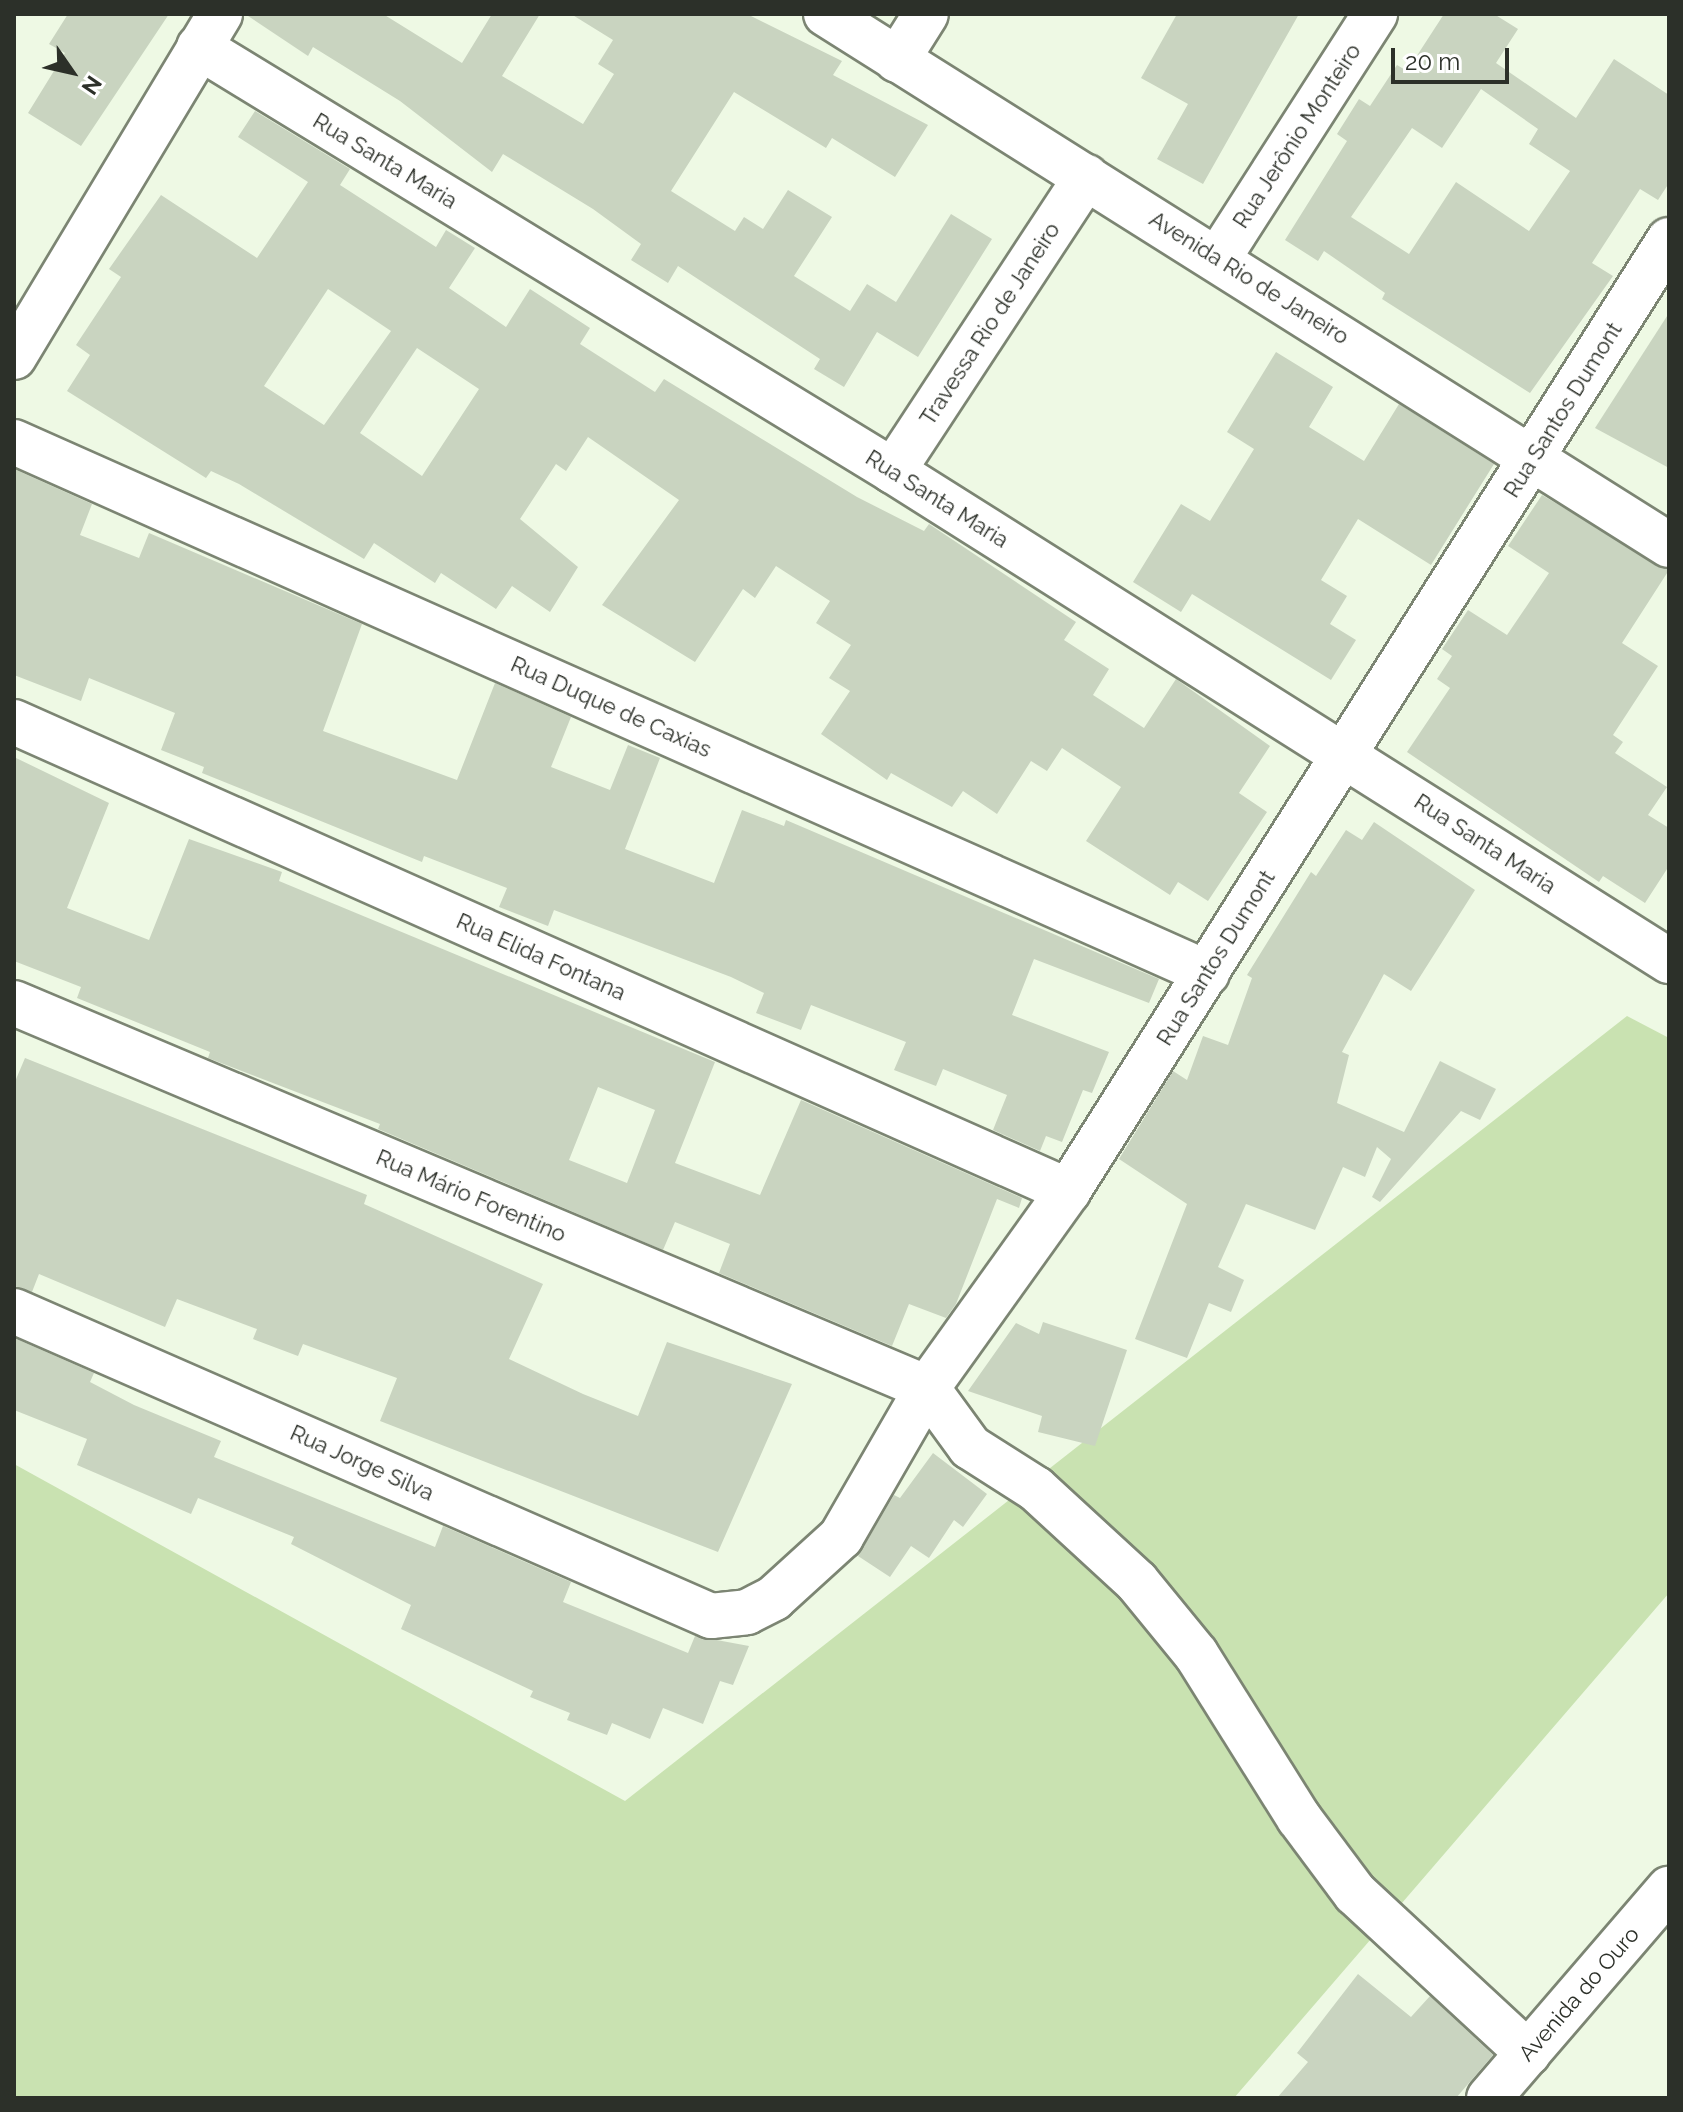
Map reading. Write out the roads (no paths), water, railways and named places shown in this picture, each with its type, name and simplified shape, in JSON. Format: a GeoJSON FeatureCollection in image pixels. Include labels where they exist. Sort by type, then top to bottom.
{"type":"FeatureCollection","features":[{"type":"Feature","properties":{"kind":"street","name":"Avenida Rio de Janeiro"},"geometry":{"type":"LineString","coordinates":[[826,14],[1219,257],[1669,545]]}},
{"type":"Feature","properties":{"kind":"street"},"geometry":{"type":"LineString","coordinates":[[897,60],[926,14]]}},
{"type":"Feature","properties":{"kind":"street","name":"Rua Jerônio Monteiro"},"geometry":{"type":"LineString","coordinates":[[1219,257],[1375,14]]}},
{"type":"Feature","properties":{"kind":"street"},"geometry":{"type":"LineString","coordinates":[[14,357],[209,31]]}},
{"type":"Feature","properties":{"kind":"street","name":"Rua Santa Maria"},"geometry":{"type":"LineString","coordinates":[[209,31],[893,471],[1669,961]]}},
{"type":"Feature","properties":{"kind":"street","name":"Travessa Rio de Janeiro"},"geometry":{"type":"LineString","coordinates":[[893,471],[1086,177]]}},
{"type":"Feature","properties":{"kind":"street","name":"Rua Santos Dumont"},"geometry":{"type":"LineString","coordinates":[[711,1616],[747,1612],[804,1578],[841,1537],[927,1388],[1068,1191],[1669,240]]}},
{"type":"Feature","properties":{"kind":"street","name":"Rua Duque de Caxias"},"geometry":{"type":"LineString","coordinates":[[14,442],[1207,973]]}},
{"type":"Feature","properties":{"kind":"street","name":"Rua Elida Fontana"},"geometry":{"type":"LineString","coordinates":[[14,722],[1068,1191]]}},
{"type":"Feature","properties":{"kind":"street","name":"Rua Mário Forentino"},"geometry":{"type":"LineString","coordinates":[[14,1003],[927,1388]]}},
{"type":"Feature","properties":{"kind":"street","name":"Rua Jorge Silva"},"geometry":{"type":"LineString","coordinates":[[14,1311],[711,1616]]}},
{"type":"Feature","properties":{"kind":"street"},"geometry":{"type":"LineString","coordinates":[[927,1388],[970,1447],[1036,1489],[1137,1582],[1196,1654],[1299,1818],[1355,1893],[1528,2053]]}},
{"type":"Feature","properties":{"kind":"street","name":"Avenida do Ouro"},"geometry":{"type":"LineString","coordinates":[[1489,2098],[1669,1889]]}}]}
